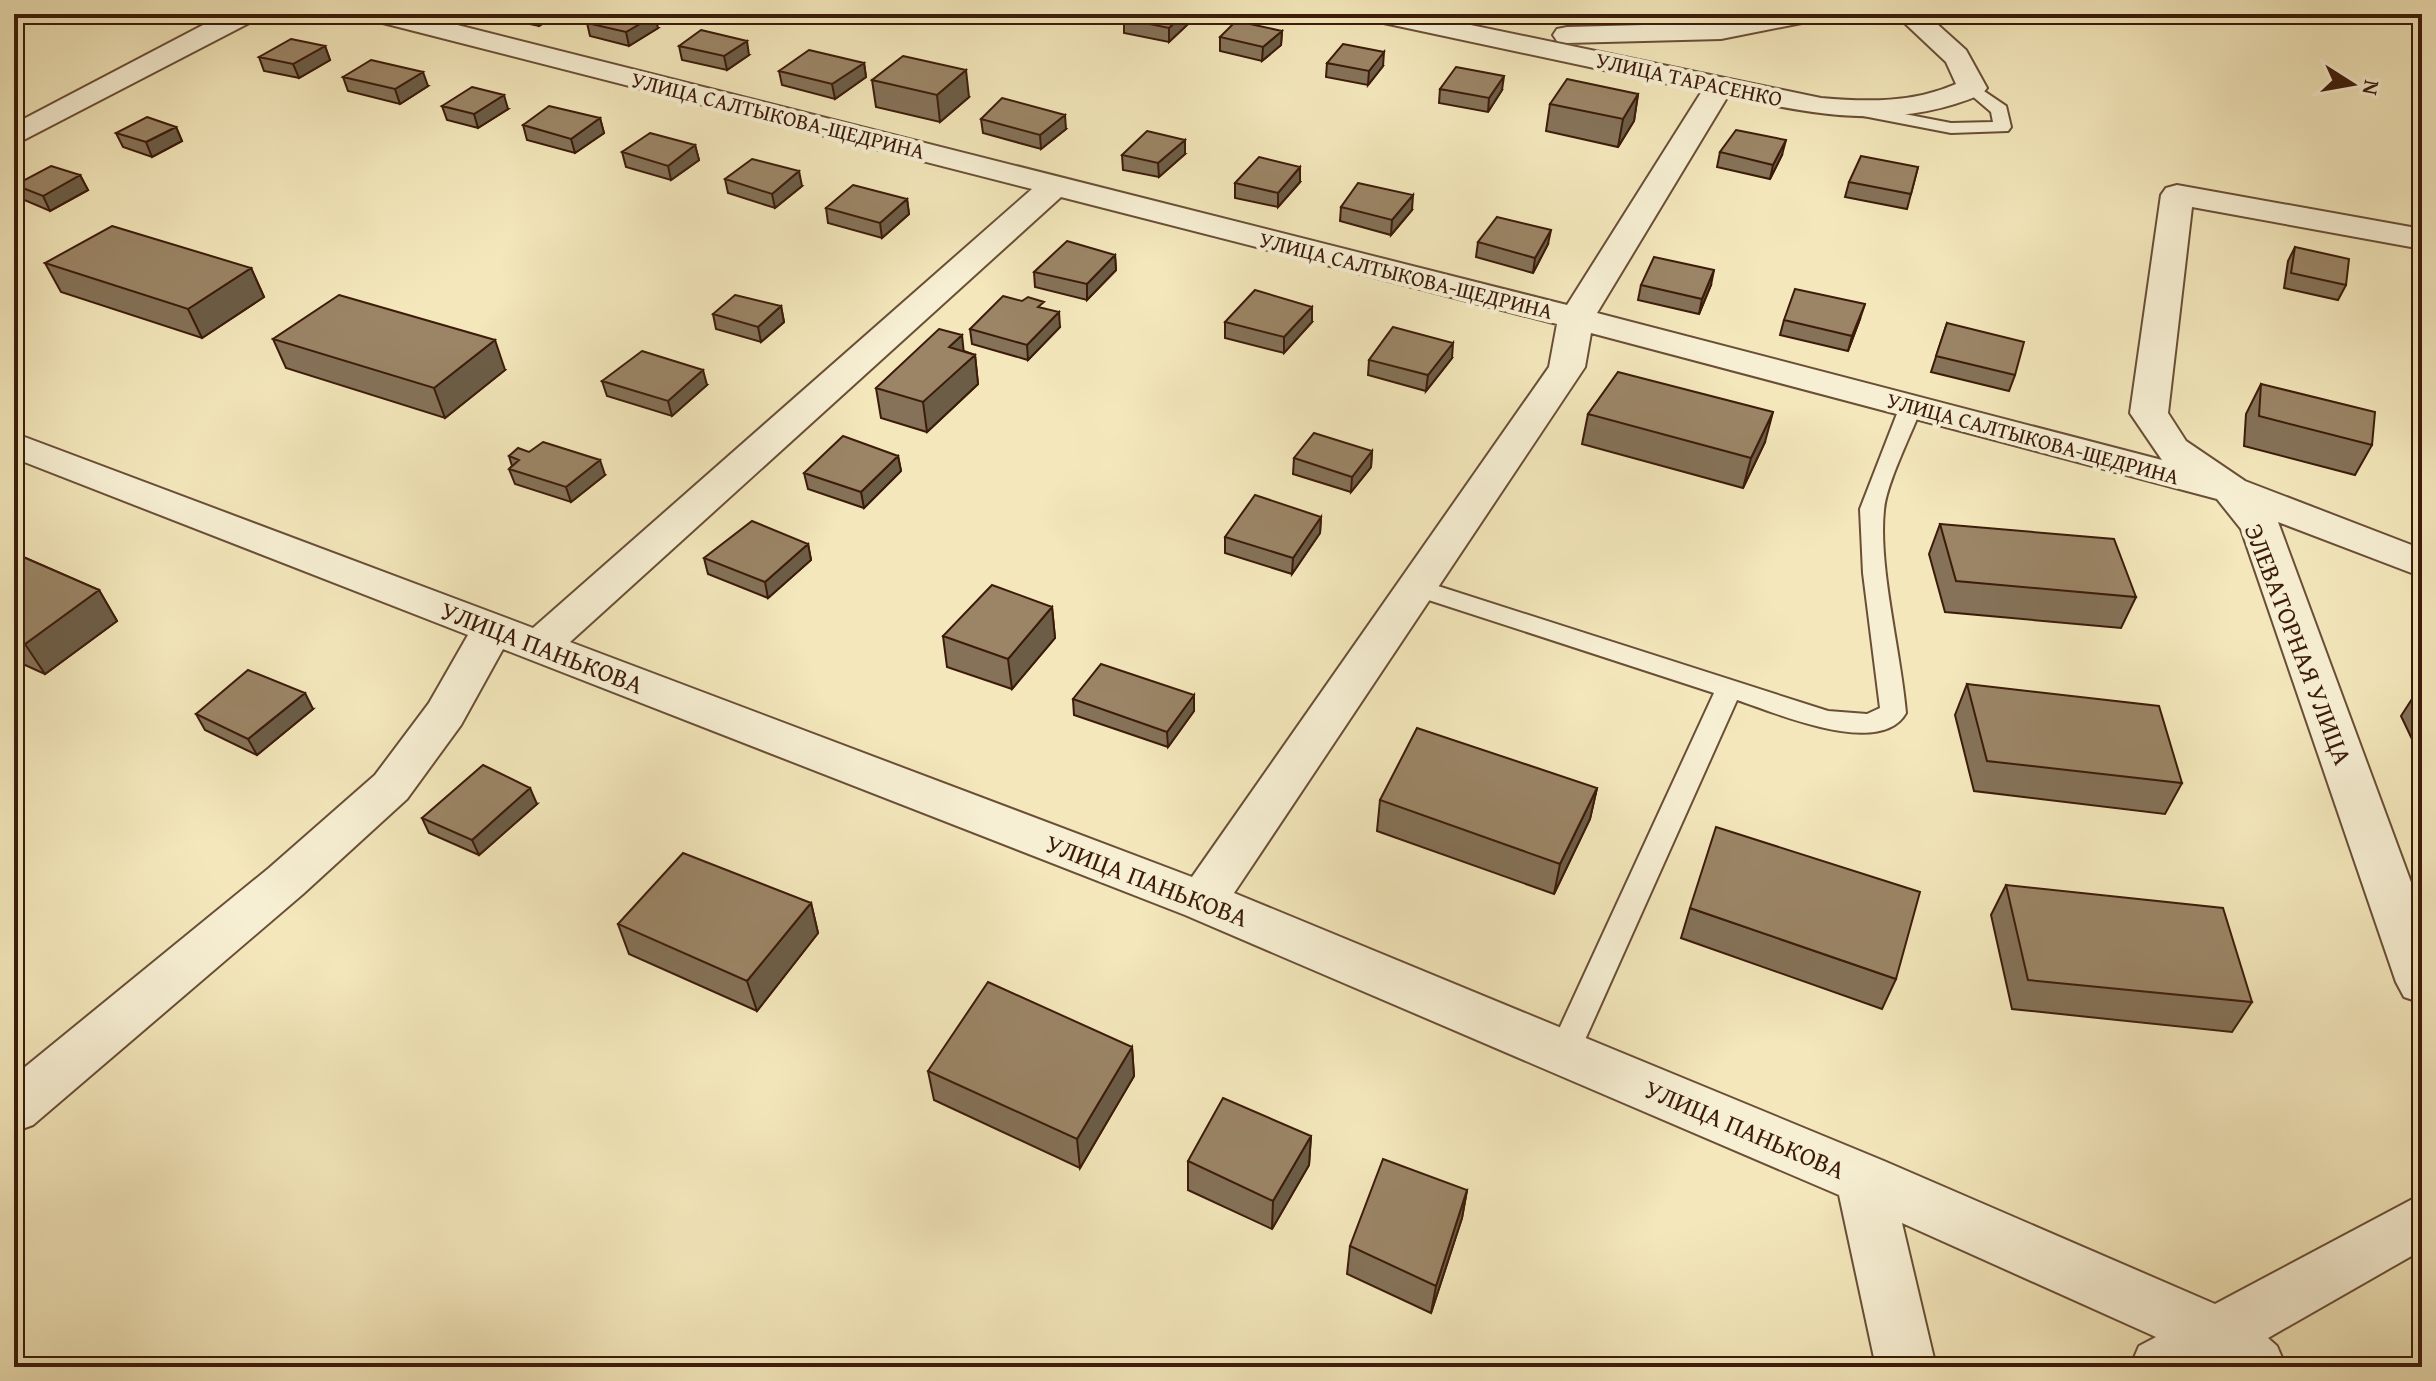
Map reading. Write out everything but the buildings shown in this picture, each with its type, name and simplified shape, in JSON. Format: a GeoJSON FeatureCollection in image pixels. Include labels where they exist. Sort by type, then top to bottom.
{"type":"FeatureCollection","features":[{"type":"Feature","properties":{"kind":"street"},"geometry":{"type":"LineString","coordinates":[[14,136],[245,14]]}},
{"type":"Feature","properties":{"kind":"street","name":"УЛИЦА САЛТЫКОВА-ЩЕДРИНА"},"geometry":{"type":"LineString","coordinates":[[381,14],[1576,318],[2231,490],[2422,564]]}},
{"type":"Feature","properties":{"kind":"street","name":"УЛИЦА ТАРАСЕНКО"},"geometry":{"type":"LineString","coordinates":[[1379,14],[1821,107],[1858,110]]}},
{"type":"Feature","properties":{"kind":"street"},"geometry":{"type":"LineString","coordinates":[[1482,36],[1660,35],[1721,31],[1807,14]]}},
{"type":"Feature","properties":{"kind":"street"},"geometry":{"type":"LineString","coordinates":[[1858,110],[1947,101],[1972,88],[1969,72],[1945,45],[1909,14]]}},
{"type":"Feature","properties":{"kind":"street"},"geometry":{"type":"LineString","coordinates":[[1202,901],[1567,367],[1576,318],[1720,86]]}},
{"type":"Feature","properties":{"kind":"street"},"geometry":{"type":"LineString","coordinates":[[539,646],[1055,185]]}},
{"type":"Feature","properties":{"kind":"street","name":"ЭЛЕВАТОРНАЯ УЛИЦА"},"geometry":{"type":"LineString","coordinates":[[2422,239],[2177,195],[2149,413],[2172,449],[2231,490],[2260,526],[2422,982]]}},
{"type":"Feature","properties":{"kind":"street","name":"УЛИЦА ПАНЬКОВА"},"geometry":{"type":"LineString","coordinates":[[14,445],[1202,901],[1864,1179],[2235,1350]]}},
{"type":"Feature","properties":{"kind":"street"},"geometry":{"type":"LineString","coordinates":[[14,1108],[286,881],[391,787],[445,714],[493,628]]}},
{"type":"Feature","properties":{"kind":"street"},"geometry":{"type":"LineString","coordinates":[[1864,1179],[1906,1367]]}},
{"type":"Feature","properties":{"kind":"street"},"geometry":{"type":"LineString","coordinates":[[2160,1367],[2235,1350],[2422,1220]]}},
{"type":"Feature","properties":{"kind":"lane","name":"УЛИЦА ТАРАСЕНКО"},"geometry":{"type":"LineString","coordinates":[[1858,110],[1951,128],[2002,127],[2000,110],[1972,88]]}},
{"type":"Feature","properties":{"kind":"lane"},"geometry":{"type":"LineString","coordinates":[[1416,587],[1827,720],[1870,724],[1893,713],[1889,659],[1875,573],[1872,509],[1911,406]]}},
{"type":"Feature","properties":{"kind":"lane"},"geometry":{"type":"LineString","coordinates":[[1564,1053],[1729,688]]}}]}
